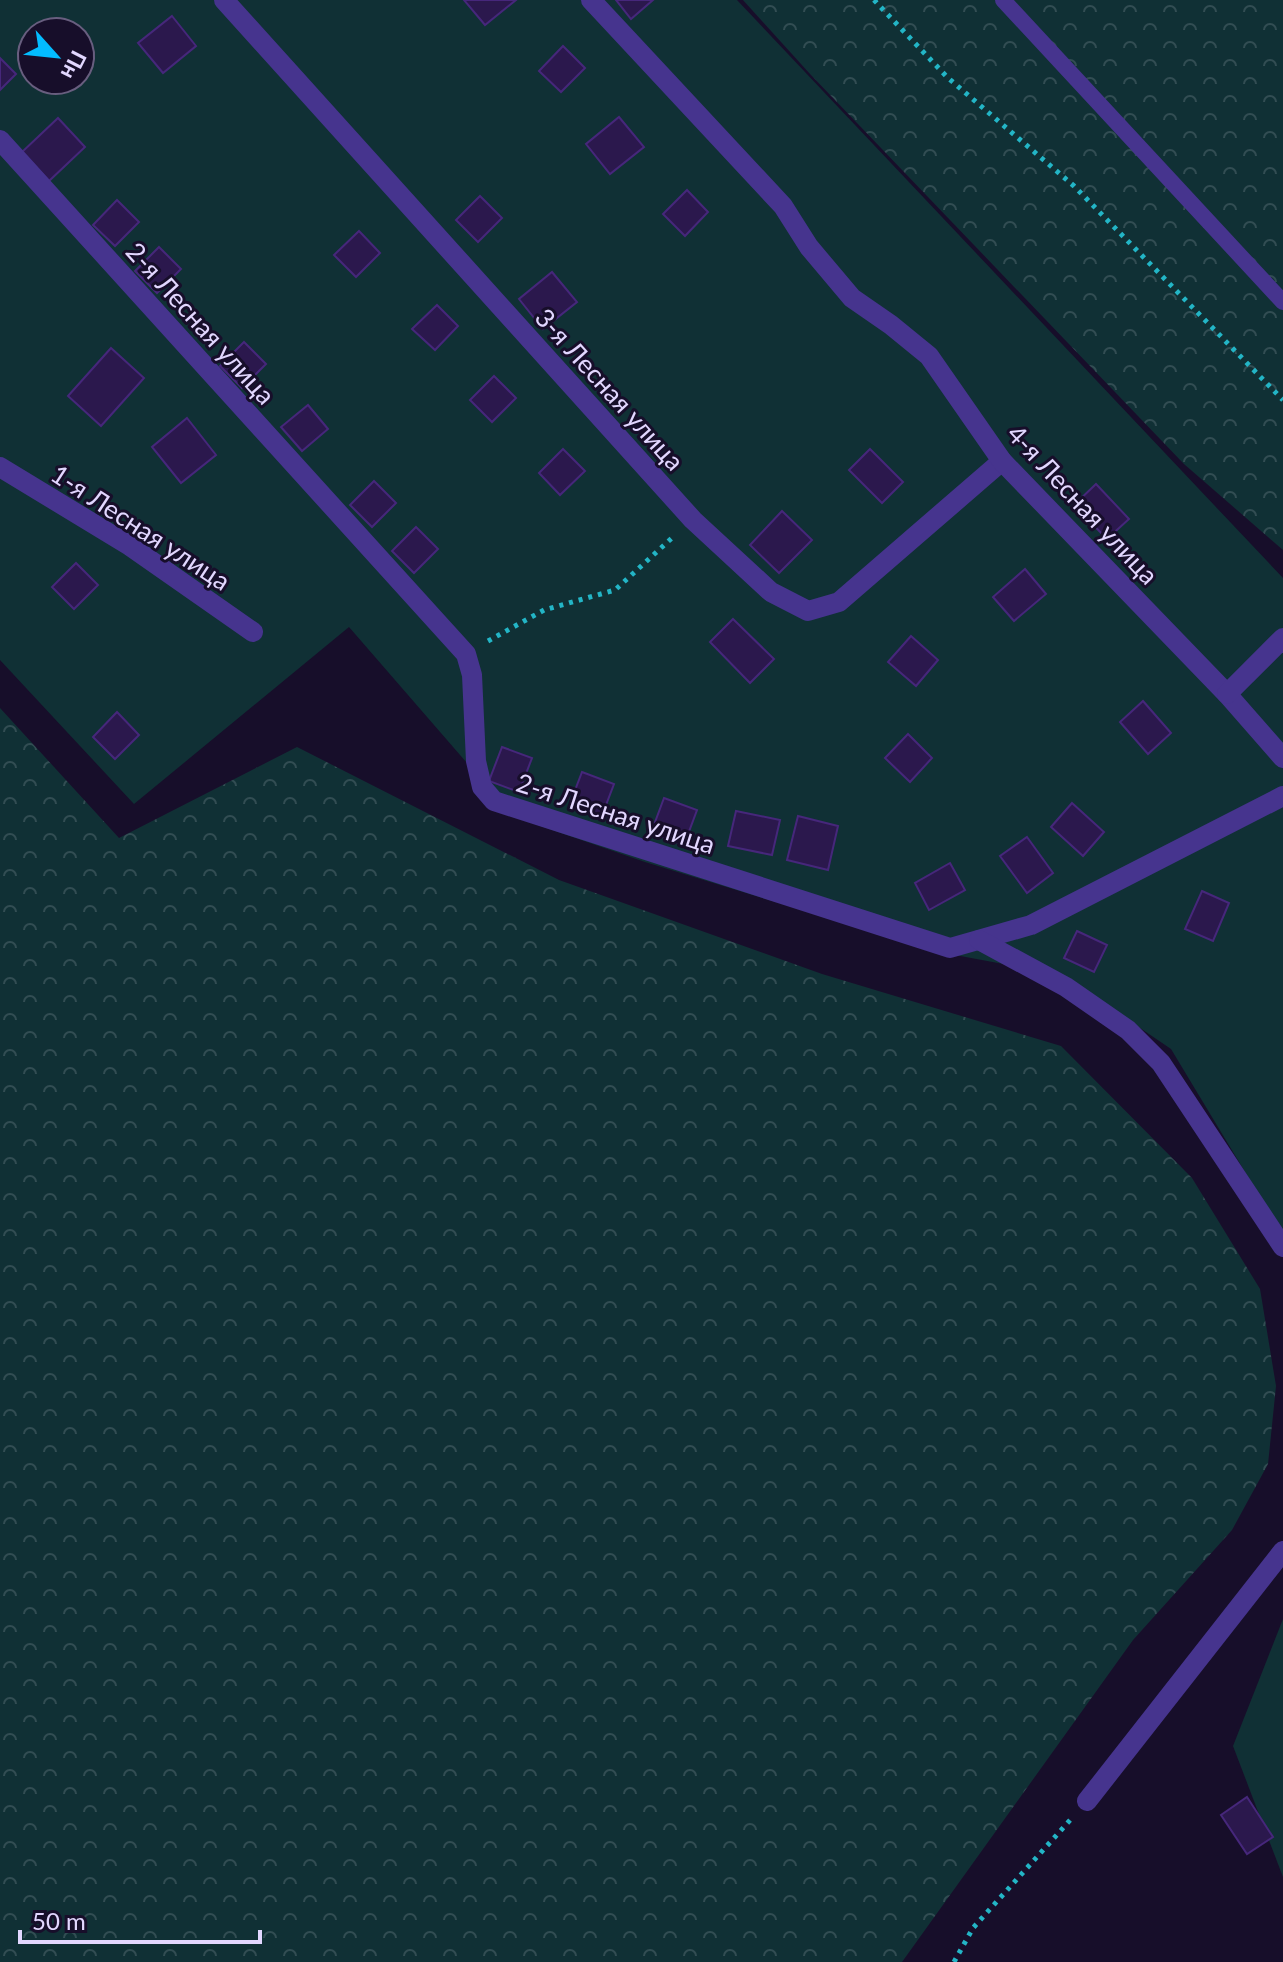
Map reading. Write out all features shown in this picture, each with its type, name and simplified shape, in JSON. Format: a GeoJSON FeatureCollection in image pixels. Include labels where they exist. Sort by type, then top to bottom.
{"type":"FeatureCollection","features":[{"type":"Feature","properties":{"kind":"street","name":"3-я Лесная улица"},"geometry":{"type":"LineString","coordinates":[[224,0],[693,520],[771,592],[808,611],[839,602],[1002,461]]}},
{"type":"Feature","properties":{"kind":"street","name":"4-я Лесная улица"},"geometry":{"type":"LineString","coordinates":[[591,0],[783,206],[809,247],[852,298],[929,356],[1002,461],[1227,694],[1283,758]]}},
{"type":"Feature","properties":{"kind":"street","name":"2-я Лесная улица"},"geometry":{"type":"LineString","coordinates":[[0,140],[466,654],[472,675],[476,761],[482,787],[494,801],[950,948],[1031,925],[1283,796]]}},
{"type":"Feature","properties":{"kind":"street","name":"1-я Лесная улица"},"geometry":{"type":"LineString","coordinates":[[0,467],[130,546],[253,632]]}},
{"type":"Feature","properties":{"kind":"street"},"geometry":{"type":"LineString","coordinates":[[1227,694],[1283,638]]}},
{"type":"Feature","properties":{"kind":"street"},"geometry":{"type":"LineString","coordinates":[[979,940],[1066,987],[1128,1030],[1161,1063],[1283,1247]]}},
{"type":"Feature","properties":{"kind":"street"},"geometry":{"type":"LineString","coordinates":[[1087,1801],[1283,1551]]}},
{"type":"Feature","properties":{"kind":"lane"},"geometry":{"type":"LineString","coordinates":[[1003,0],[1283,302]]}},
{"type":"Feature","properties":{"kind":"path"},"geometry":{"type":"LineString","coordinates":[[874,0],[947,77],[1074,186],[1283,400]]}},
{"type":"Feature","properties":{"kind":"path"},"geometry":{"type":"LineString","coordinates":[[466,654],[544,610],[615,590],[693,520]]}},
{"type":"Feature","properties":{"kind":"path"},"geometry":{"type":"LineString","coordinates":[[954,1962],[973,1928],[1087,1801]]}},
{"type":"Feature","properties":{"kind":"green space"},"geometry":{"type":"Polygon","coordinates":[[[0,0],[737,0],[1283,578],[1283,1235],[1171,1049],[1062,975],[939,952],[645,862],[526,821],[493,793],[349,627],[134,804],[0,660],[0,0]]]}},
{"type":"Feature","properties":{"kind":"green space"},"geometry":{"type":"Polygon","coordinates":[[[743,0],[1283,0],[1283,550],[1184,464],[743,0]]]}},
{"type":"Feature","properties":{"kind":"green space"},"geometry":{"type":"Polygon","coordinates":[[[0,708],[119,838],[297,747],[559,880],[822,974],[1061,1046],[1192,1178],[1260,1289],[1276,1386],[1268,1464],[1232,1530],[1133,1640],[902,1962],[0,1962],[0,708]]]}},
{"type":"Feature","properties":{"kind":"green space"},"geometry":{"type":"Polygon","coordinates":[[[1283,1619],[1283,1877],[1233,1746],[1283,1619]]]}},
{"type":"Feature","properties":{"kind":"building"},"geometry":{"type":"Polygon","coordinates":[[[464,0],[516,0],[485,25],[464,0]]]}},
{"type":"Feature","properties":{"kind":"building"},"geometry":{"type":"Polygon","coordinates":[[[616,0],[653,0],[631,19],[616,0]]]}},
{"type":"Feature","properties":{"kind":"building"},"geometry":{"type":"Polygon","coordinates":[[[172,16],[196,46],[163,73],[138,43],[172,16]]]}},
{"type":"Feature","properties":{"kind":"building"},"geometry":{"type":"Polygon","coordinates":[[[563,46],[585,68],[561,92],[539,71],[563,46]]]}},
{"type":"Feature","properties":{"kind":"building"},"geometry":{"type":"Polygon","coordinates":[[[0,58],[16,74],[0,90],[0,58]]]}},
{"type":"Feature","properties":{"kind":"building"},"geometry":{"type":"Polygon","coordinates":[[[619,117],[644,147],[610,174],[586,144],[619,117]]]}},
{"type":"Feature","properties":{"kind":"building"},"geometry":{"type":"Polygon","coordinates":[[[58,118],[85,147],[49,181],[22,152],[58,118]]]}},
{"type":"Feature","properties":{"kind":"building"},"geometry":{"type":"Polygon","coordinates":[[[687,190],[708,212],[685,236],[663,214],[687,190]]]}},
{"type":"Feature","properties":{"kind":"building"},"geometry":{"type":"Polygon","coordinates":[[[480,196],[502,218],[478,242],[456,220],[480,196]]]}},
{"type":"Feature","properties":{"kind":"building"},"geometry":{"type":"Polygon","coordinates":[[[117,200],[139,222],[115,246],[93,225],[117,200]]]}},
{"type":"Feature","properties":{"kind":"building"},"geometry":{"type":"Polygon","coordinates":[[[359,231],[380,253],[356,277],[334,255],[359,231]]]}},
{"type":"Feature","properties":{"kind":"building"},"geometry":{"type":"Polygon","coordinates":[[[159,247],[181,269],[157,293],[135,271],[159,247]]]}},
{"type":"Feature","properties":{"kind":"building"},"geometry":{"type":"Polygon","coordinates":[[[552,272],[577,302],[543,329],[519,299],[552,272]]]}},
{"type":"Feature","properties":{"kind":"building"},"geometry":{"type":"Polygon","coordinates":[[[437,305],[458,326],[435,350],[412,329],[437,305]]]}},
{"type":"Feature","properties":{"kind":"building"},"geometry":{"type":"Polygon","coordinates":[[[244,342],[266,364],[242,388],[220,366],[244,342]]]}},
{"type":"Feature","properties":{"kind":"building"},"geometry":{"type":"Polygon","coordinates":[[[111,348],[144,378],[101,426],[68,396],[111,348]]]}},
{"type":"Feature","properties":{"kind":"building"},"geometry":{"type":"Polygon","coordinates":[[[494,376],[516,398],[492,422],[470,400],[494,376]]]}},
{"type":"Feature","properties":{"kind":"building"},"geometry":{"type":"Polygon","coordinates":[[[308,405],[328,429],[302,451],[281,427],[308,405]]]}},
{"type":"Feature","properties":{"kind":"building"},"geometry":{"type":"Polygon","coordinates":[[[187,418],[216,455],[181,483],[152,447],[187,418]]]}},
{"type":"Feature","properties":{"kind":"building"},"geometry":{"type":"Polygon","coordinates":[[[563,449],[585,471],[560,495],[539,473],[563,449]]]}},
{"type":"Feature","properties":{"kind":"building"},"geometry":{"type":"Polygon","coordinates":[[[870,449],[903,482],[882,503],[849,470],[870,449]]]}},
{"type":"Feature","properties":{"kind":"building"},"geometry":{"type":"Polygon","coordinates":[[[374,481],[396,503],[372,527],[350,505],[374,481]]]}},
{"type":"Feature","properties":{"kind":"building"},"geometry":{"type":"Polygon","coordinates":[[[1096,484],[1129,519],[1107,539],[1074,505],[1096,484]]]}},
{"type":"Feature","properties":{"kind":"building"},"geometry":{"type":"Polygon","coordinates":[[[782,511],[812,540],[779,573],[750,545],[782,511]]]}},
{"type":"Feature","properties":{"kind":"building"},"geometry":{"type":"Polygon","coordinates":[[[416,527],[438,549],[414,573],[392,551],[416,527]]]}},
{"type":"Feature","properties":{"kind":"building"},"geometry":{"type":"Polygon","coordinates":[[[76,563],[98,585],[74,609],[52,587],[76,563]]]}},
{"type":"Feature","properties":{"kind":"building"},"geometry":{"type":"Polygon","coordinates":[[[1025,569],[1046,594],[1014,621],[993,597],[1025,569]]]}},
{"type":"Feature","properties":{"kind":"building"},"geometry":{"type":"Polygon","coordinates":[[[733,619],[774,659],[750,683],[710,642],[733,619]]]}},
{"type":"Feature","properties":{"kind":"building"},"geometry":{"type":"Polygon","coordinates":[[[911,636],[938,660],[916,686],[888,662],[911,636]]]}},
{"type":"Feature","properties":{"kind":"building"},"geometry":{"type":"Polygon","coordinates":[[[1143,701],[1171,733],[1148,754],[1120,722],[1143,701]]]}},
{"type":"Feature","properties":{"kind":"building"},"geometry":{"type":"Polygon","coordinates":[[[117,712],[139,735],[115,759],[93,737],[117,712]]]}},
{"type":"Feature","properties":{"kind":"building"},"geometry":{"type":"Polygon","coordinates":[[[908,734],[932,758],[910,782],[885,758],[908,734]]]}},
{"type":"Feature","properties":{"kind":"building"},"geometry":{"type":"Polygon","coordinates":[[[502,747],[532,758],[519,792],[489,781],[502,747]]]}},
{"type":"Feature","properties":{"kind":"building"},"geometry":{"type":"Polygon","coordinates":[[[582,772],[614,784],[601,818],[569,806],[582,772]]]}},
{"type":"Feature","properties":{"kind":"building"},"geometry":{"type":"Polygon","coordinates":[[[664,798],[697,810],[684,845],[651,833],[664,798]]]}},
{"type":"Feature","properties":{"kind":"building"},"geometry":{"type":"Polygon","coordinates":[[[1072,803],[1104,832],[1083,856],[1051,827],[1072,803]]]}},
{"type":"Feature","properties":{"kind":"building"},"geometry":{"type":"Polygon","coordinates":[[[736,811],[780,820],[772,855],[728,846],[736,811]]]}},
{"type":"Feature","properties":{"kind":"building"},"geometry":{"type":"Polygon","coordinates":[[[798,816],[838,826],[828,870],[787,860],[798,816]]]}},
{"type":"Feature","properties":{"kind":"building"},"geometry":{"type":"Polygon","coordinates":[[[1027,837],[1053,873],[1027,893],[1000,856],[1027,837]]]}},
{"type":"Feature","properties":{"kind":"building"},"geometry":{"type":"Polygon","coordinates":[[[950,863],[965,890],[929,910],[915,883],[950,863]]]}},
{"type":"Feature","properties":{"kind":"building"},"geometry":{"type":"Polygon","coordinates":[[[1202,891],[1229,903],[1213,941],[1185,929],[1202,891]]]}},
{"type":"Feature","properties":{"kind":"building"},"geometry":{"type":"Polygon","coordinates":[[[1077,931],[1107,945],[1094,972],[1064,958],[1077,931]]]}},
{"type":"Feature","properties":{"kind":"building"},"geometry":{"type":"Polygon","coordinates":[[[1247,1797],[1273,1837],[1247,1854],[1221,1815],[1247,1797]]]}}]}
